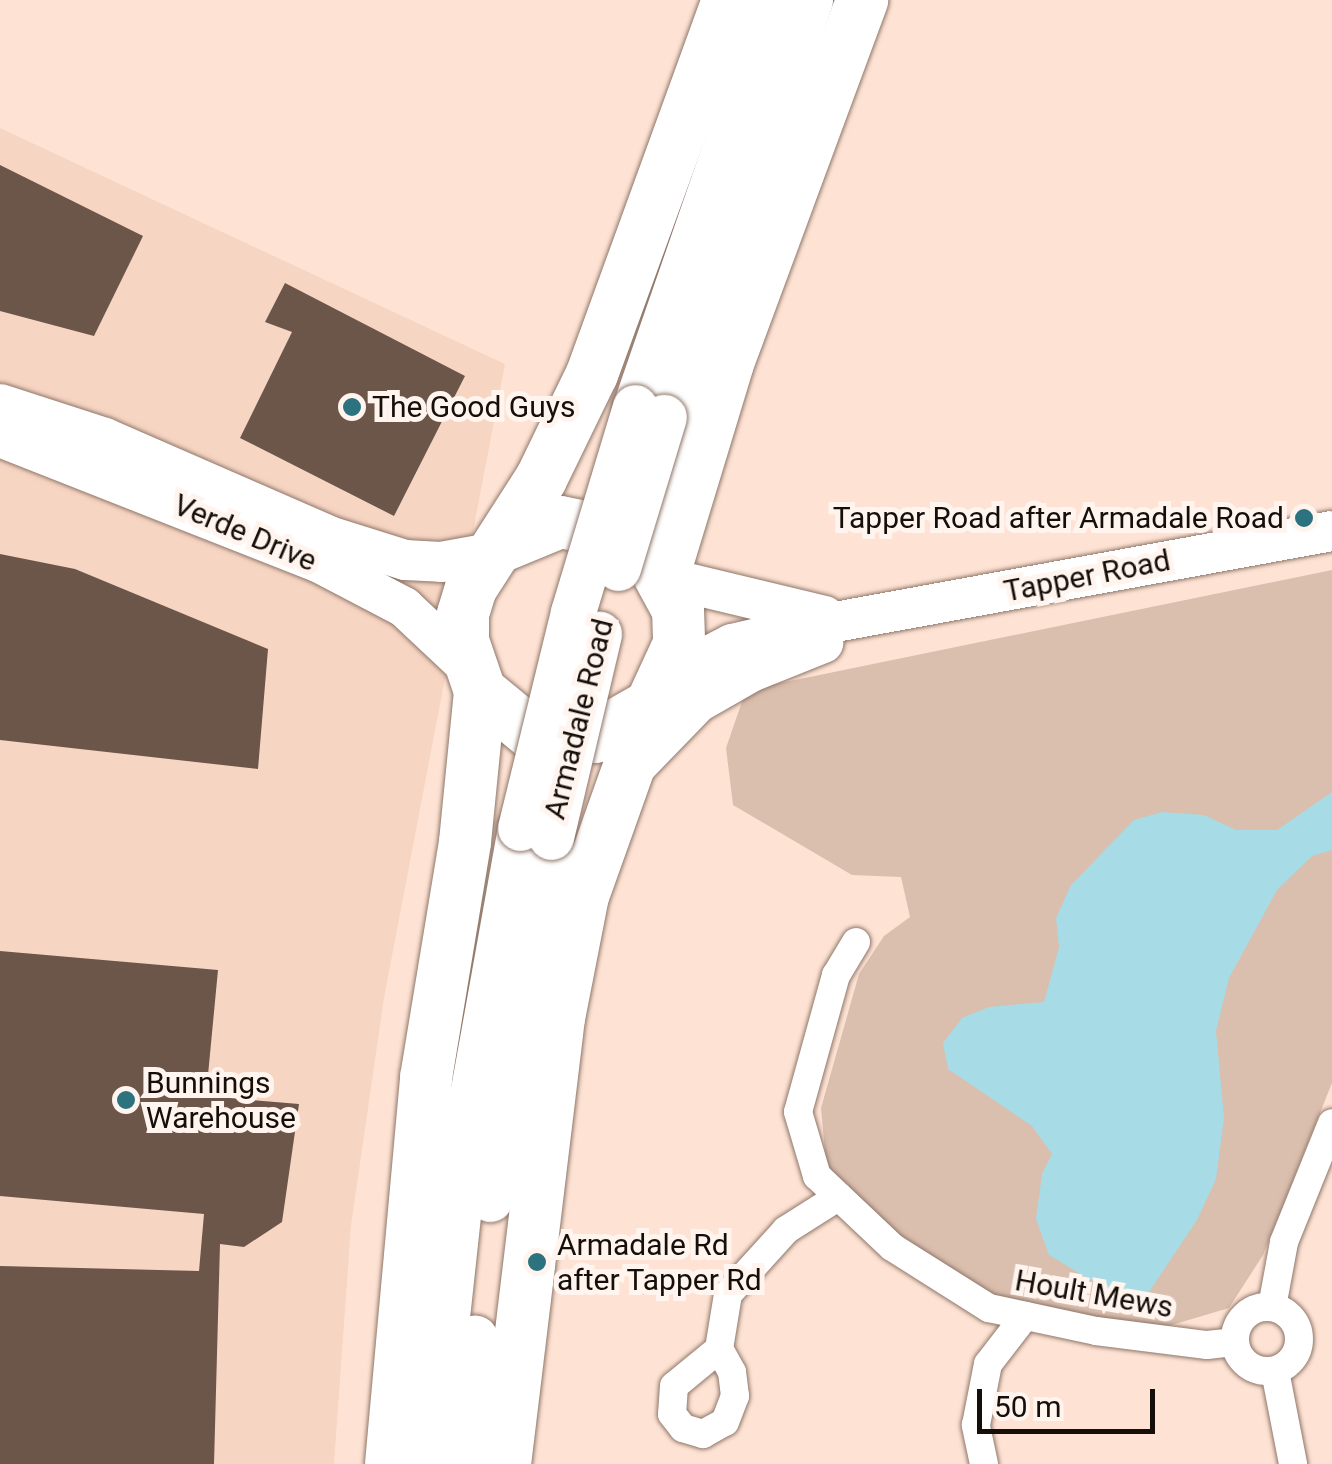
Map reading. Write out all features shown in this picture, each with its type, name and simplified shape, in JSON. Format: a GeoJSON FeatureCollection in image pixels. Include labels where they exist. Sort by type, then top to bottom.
{"type":"FeatureCollection","features":[{"type":"Feature","properties":{"kind":"highway"},"geometry":{"type":"LineString","coordinates":[[391,1464],[426,1078],[465,842],[474,679],[464,614],[470,588],[499,549],[592,374],[728,0]]}},
{"type":"Feature","properties":{"kind":"highway"},"geometry":{"type":"LineString","coordinates":[[474,679],[530,732],[562,739],[595,737],[660,690],[678,627],[665,576],[728,363],[862,0]]}},
{"type":"Feature","properties":{"kind":"highway"},"geometry":{"type":"LineString","coordinates":[[499,549],[545,526],[592,524],[622,534],[665,576]]}},
{"type":"Feature","properties":{"kind":"highway","name":"Armadale Road"},"geometry":{"type":"LineString","coordinates":[[505,1464],[559,1018],[583,896],[660,690]]}},
{"type":"Feature","properties":{"kind":"main road","name":"Armadale Road"},"geometry":{"type":"LineString","coordinates":[[431,1464],[470,1106],[536,832],[599,632],[649,412],[776,0]]}},
{"type":"Feature","properties":{"kind":"main road","name":"Armadale Road"},"geometry":{"type":"LineString","coordinates":[[649,412],[810,0]]}},
{"type":"Feature","properties":{"kind":"main road","name":"Armadale Road"},"geometry":{"type":"LineString","coordinates":[[464,1464],[536,832]]}},
{"type":"Feature","properties":{"kind":"street","name":"Verde Drive"},"geometry":{"type":"LineString","coordinates":[[0,404],[105,438],[329,536],[405,560],[441,562],[499,549]]}},
{"type":"Feature","properties":{"kind":"street","name":"Verde Drive"},"geometry":{"type":"LineString","coordinates":[[0,437],[318,562],[404,607],[474,679]]}},
{"type":"Feature","properties":{"kind":"street","name":"Tapper Road"},"geometry":{"type":"LineString","coordinates":[[660,690],[732,644],[842,620],[1332,531]]}},
{"type":"Feature","properties":{"kind":"street","name":"Tapper Road"},"geometry":{"type":"LineString","coordinates":[[665,576],[842,620]]}},
{"type":"Feature","properties":{"kind":"street"},"geometry":{"type":"LineString","coordinates":[[628,778],[661,734],[698,703],[886,613]]}},
{"type":"Feature","properties":{"kind":"street","name":"Hoult Mews"},"geometry":{"type":"LineString","coordinates":[[856,942],[836,975],[798,1112],[816,1176],[892,1248],[988,1308],[1152,1338],[1234,1342]]}},
{"type":"Feature","properties":{"kind":"street"},"geometry":{"type":"LineString","coordinates":[[1272,1307],[1284,1242],[1332,1123]]}},
{"type":"Feature","properties":{"kind":"street"},"geometry":{"type":"LineString","coordinates":[[719,1349],[728,1294],[786,1230],[838,1197]]}},
{"type":"Feature","properties":{"kind":"street"},"geometry":{"type":"LineString","coordinates":[[1272,1307],[1294,1320],[1300,1334],[1295,1357],[1275,1371],[1256,1370],[1239,1356],[1234,1342],[1240,1321],[1256,1308],[1272,1307]]}},
{"type":"Feature","properties":{"kind":"street"},"geometry":{"type":"LineString","coordinates":[[984,1464],[976,1425],[988,1364],[1025,1316]]}},
{"type":"Feature","properties":{"kind":"street"},"geometry":{"type":"LineString","coordinates":[[1275,1371],[1293,1464]]}},
{"type":"Feature","properties":{"kind":"shaded area"},"geometry":{"type":"Polygon","coordinates":[[[0,128],[505,364],[384,998],[351,1226],[334,1464],[0,1464],[0,128]]]}},
{"type":"Feature","properties":{"kind":"shaded area"},"geometry":{"type":"Polygon","coordinates":[[[1332,570],[1332,1083],[1263,1255],[1229,1308],[1165,1327],[1030,1312],[943,1270],[857,1207],[826,1163],[821,1108],[859,974],[884,936],[910,917],[901,877],[852,875],[733,805],[726,748],[746,690],[1332,570]]]}},
{"type":"Feature","properties":{"kind":"water"},"geometry":{"type":"Polygon","coordinates":[[[1332,792],[1332,850],[1312,856],[1277,890],[1229,978],[1216,1031],[1224,1118],[1216,1179],[1197,1220],[1145,1298],[1115,1295],[1049,1255],[1036,1219],[1042,1174],[1052,1154],[1032,1126],[948,1069],[943,1043],[962,1018],[989,1007],[1044,1002],[1059,947],[1056,918],[1071,885],[1134,820],[1162,812],[1204,815],[1236,830],[1277,830],[1332,792]]]}},
{"type":"Feature","properties":{"kind":"building"},"geometry":{"type":"Polygon","coordinates":[[[0,165],[143,236],[94,336],[0,311],[0,165]]]}},
{"type":"Feature","properties":{"kind":"building","name":"The Good Guys"},"geometry":{"type":"Polygon","coordinates":[[[285,283],[465,376],[394,516],[240,438],[292,332],[265,322],[285,283]]]}},
{"type":"Feature","properties":{"kind":"building"},"geometry":{"type":"Polygon","coordinates":[[[0,554],[75,569],[268,649],[258,769],[0,740],[0,554]]]}},
{"type":"Feature","properties":{"kind":"building"},"geometry":{"type":"Polygon","coordinates":[[[0,951],[218,970],[206,1096],[299,1104],[282,1222],[244,1247],[220,1244],[214,1464],[0,1464],[0,1266],[199,1271],[204,1214],[0,1196],[0,951]]]}},
{"type":"Feature","properties":{"kind":"place","name":"The Good Guys"},"geometry":{"type":"Point","coordinates":[352,407]}},
{"type":"Feature","properties":{"kind":"place","name":"Tapper Road after Armadale Road"},"geometry":{"type":"Point","coordinates":[1304,518]}},
{"type":"Feature","properties":{"kind":"place","name":"Bunnings Warehouse"},"geometry":{"type":"Point","coordinates":[126,1100]}},
{"type":"Feature","properties":{"kind":"place","name":"Armadale Rd after Tapper Rd"},"geometry":{"type":"Point","coordinates":[537,1262]}}]}
